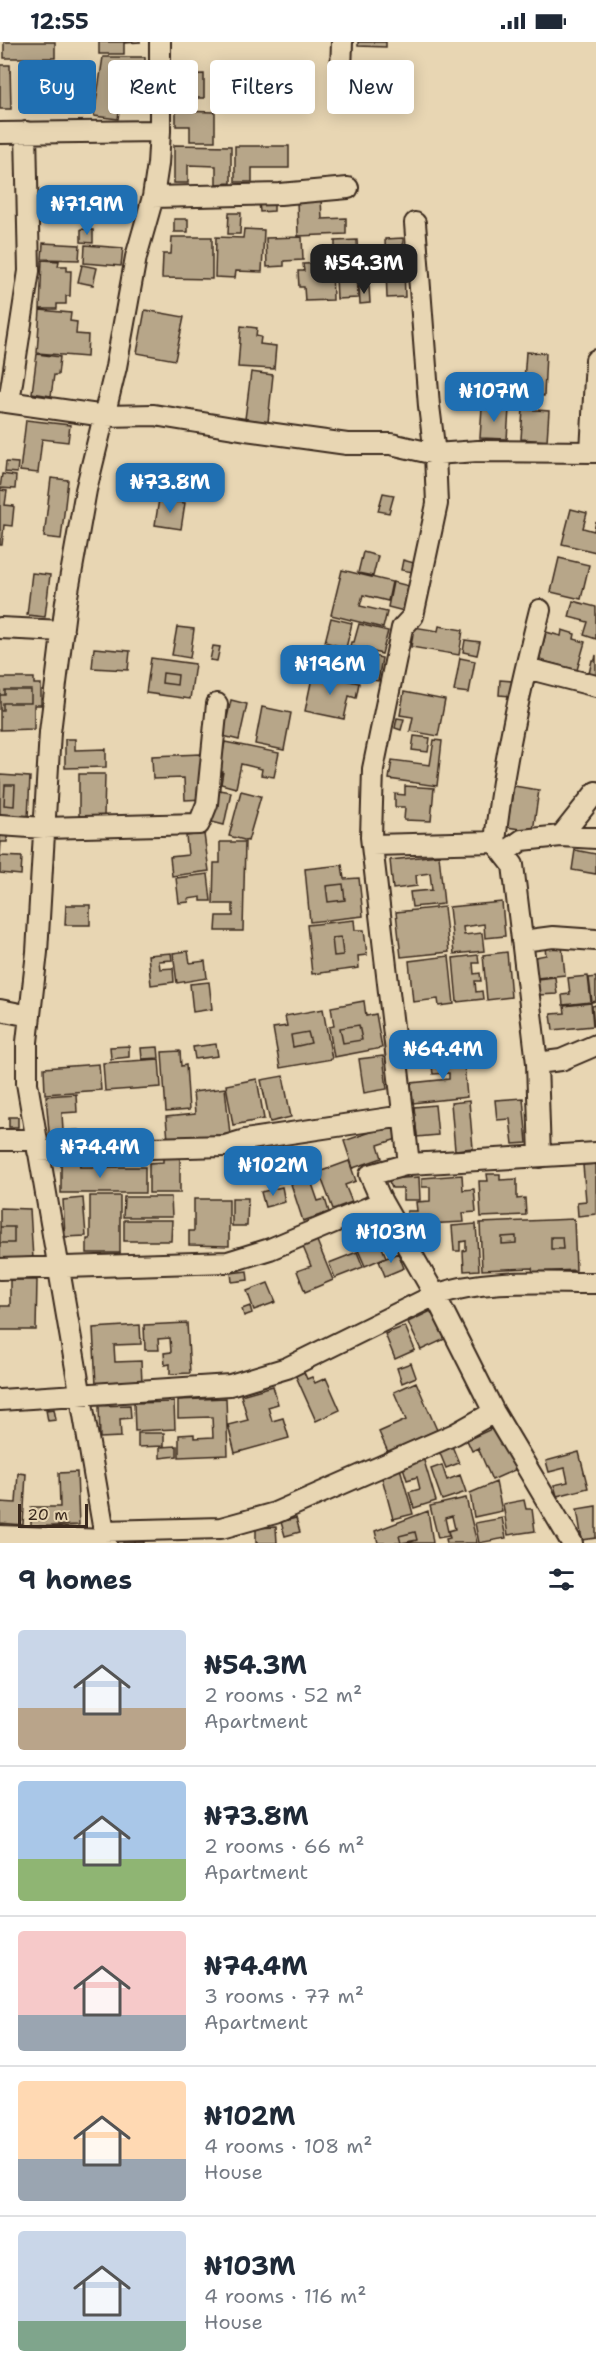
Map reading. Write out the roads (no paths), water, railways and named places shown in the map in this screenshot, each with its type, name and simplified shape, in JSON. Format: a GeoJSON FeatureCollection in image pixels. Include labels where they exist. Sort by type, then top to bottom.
{"type":"FeatureCollection","features":[{"type":"Feature","properties":{"kind":"street"},"geometry":{"type":"LineString","coordinates":[[105,1538],[27,1083],[50,732],[63,631],[86,490],[105,416],[136,257],[153,197],[160,131],[160,42]]}},
{"type":"Feature","properties":{"kind":"street"},"geometry":{"type":"LineString","coordinates":[[341,60],[342,42]]}},
{"type":"Feature","properties":{"kind":"street"},"geometry":{"type":"LineString","coordinates":[[0,133],[160,131]]}},
{"type":"Feature","properties":{"kind":"street"},"geometry":{"type":"LineString","coordinates":[[26,132],[29,271],[4,402],[105,416],[154,415],[347,444],[391,444],[435,454],[593,452],[596,360]]}},
{"type":"Feature","properties":{"kind":"street"},"geometry":{"type":"LineString","coordinates":[[153,197],[280,194],[348,188]]}},
{"type":"Feature","properties":{"kind":"street"},"geometry":{"type":"LineString","coordinates":[[409,1164],[372,845],[373,769],[402,628],[413,615],[437,504],[435,454],[429,406],[415,223]]}},
{"type":"Feature","properties":{"kind":"street"},"geometry":{"type":"LineString","coordinates":[[540,610],[525,668],[500,795],[499,848],[513,865],[537,1063],[540,1157]]}},
{"type":"Feature","properties":{"kind":"street"},"geometry":{"type":"LineString","coordinates":[[0,628],[63,631]]}},
{"type":"Feature","properties":{"kind":"street"},"geometry":{"type":"LineString","coordinates":[[525,668],[596,686]]}},
{"type":"Feature","properties":{"kind":"street"},"geometry":{"type":"LineString","coordinates":[[0,825],[44,828],[199,824],[207,804],[217,704]]}},
{"type":"Feature","properties":{"kind":"street"},"geometry":{"type":"LineString","coordinates":[[561,836],[596,792]]}},
{"type":"Feature","properties":{"kind":"street"},"geometry":{"type":"LineString","coordinates":[[372,845],[499,848],[522,840],[561,836],[596,838]]}},
{"type":"Feature","properties":{"kind":"street"},"geometry":{"type":"LineString","coordinates":[[522,941],[553,937],[596,940]]}},
{"type":"Feature","properties":{"kind":"street"},"geometry":{"type":"LineString","coordinates":[[0,1010],[30,1016]]}},
{"type":"Feature","properties":{"kind":"street"},"geometry":{"type":"LineString","coordinates":[[537,1063],[561,1060],[596,1045]]}},
{"type":"Feature","properties":{"kind":"street"},"geometry":{"type":"LineString","coordinates":[[0,1140],[37,1146],[225,1146],[245,1140],[403,1116]]}},
{"type":"Feature","properties":{"kind":"street"},"geometry":{"type":"LineString","coordinates":[[572,1543],[495,1412],[435,1294],[382,1202],[370,1175],[409,1164],[596,1153]]}},
{"type":"Feature","properties":{"kind":"street"},"geometry":{"type":"LineString","coordinates":[[0,1269],[228,1262],[270,1249],[382,1202]]}},
{"type":"Feature","properties":{"kind":"street"},"geometry":{"type":"LineString","coordinates":[[0,1400],[230,1385],[287,1368],[435,1294],[459,1287],[505,1283],[596,1283]]}},
{"type":"Feature","properties":{"kind":"street"},"geometry":{"type":"LineString","coordinates":[[0,1536],[105,1538],[220,1528],[274,1513],[455,1434],[495,1412]]}}]}
